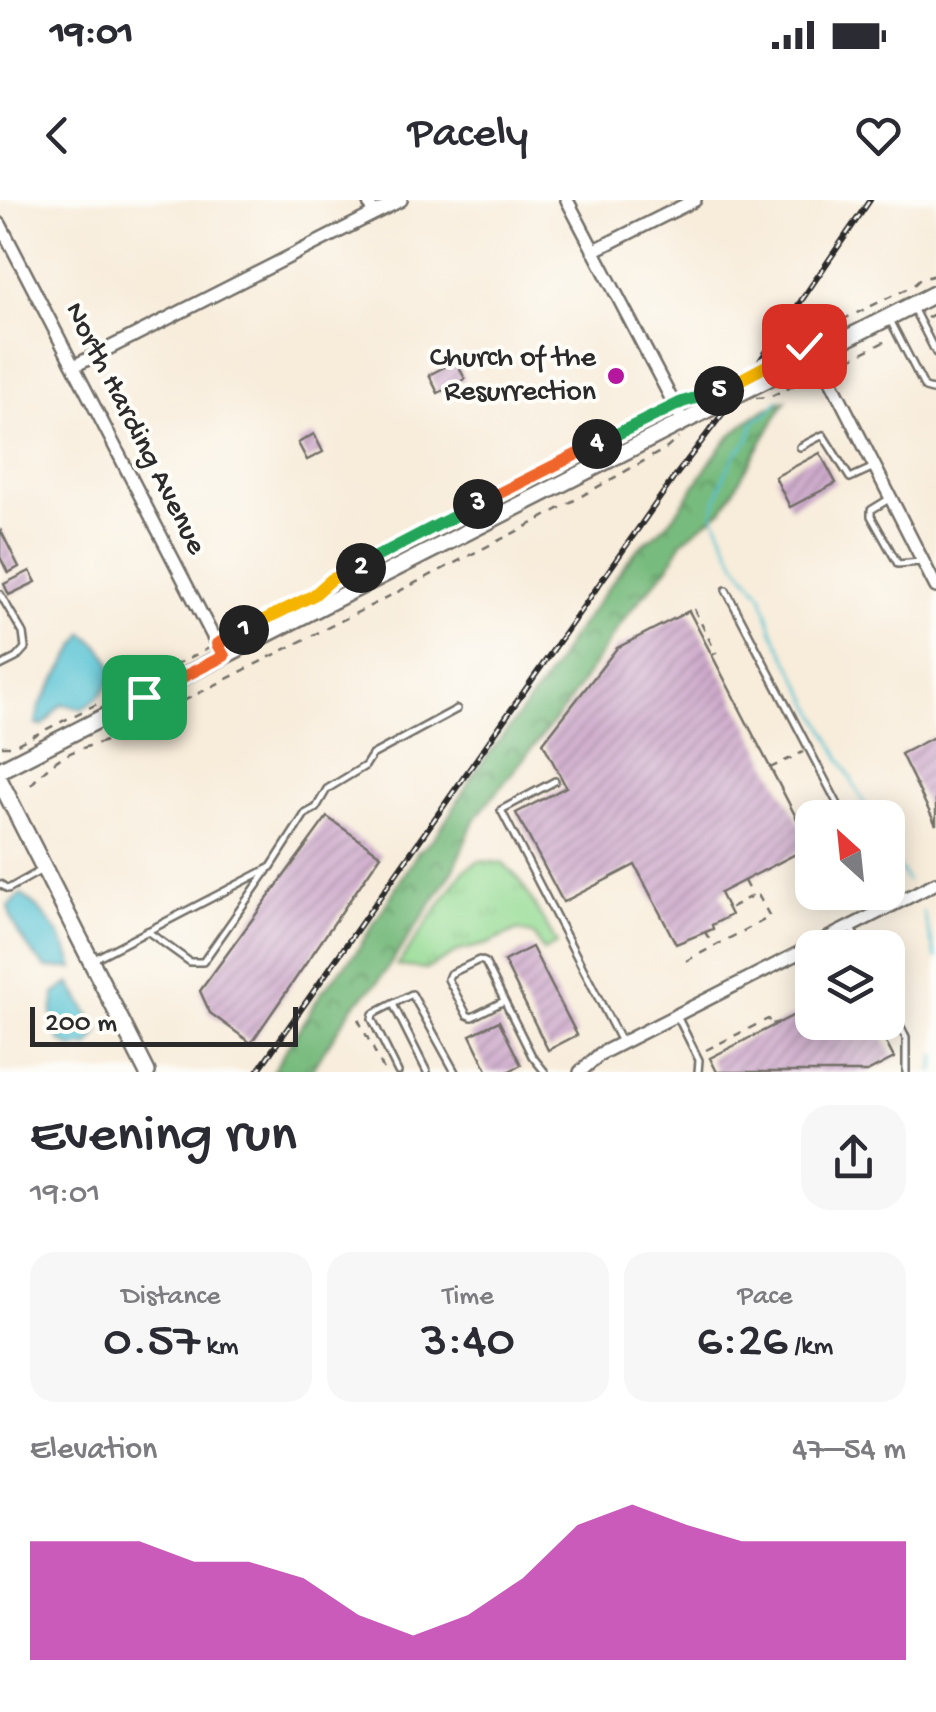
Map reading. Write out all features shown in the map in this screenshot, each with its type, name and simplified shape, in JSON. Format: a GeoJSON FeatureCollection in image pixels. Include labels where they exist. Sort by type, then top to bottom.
{"type":"FeatureCollection","features":[{"type":"Feature","properties":{"kind":"main road"},"geometry":{"type":"LineString","coordinates":[[0,770],[220,650],[682,429],[936,293]]}},
{"type":"Feature","properties":{"kind":"main road"},"geometry":{"type":"LineString","coordinates":[[0,781],[144,1071]]}},
{"type":"Feature","properties":{"kind":"street"},"geometry":{"type":"LineString","coordinates":[[368,200],[374,214]]}},
{"type":"Feature","properties":{"kind":"street"},"geometry":{"type":"LineString","coordinates":[[74,366],[402,200]]}},
{"type":"Feature","properties":{"kind":"street"},"geometry":{"type":"LineString","coordinates":[[567,200],[674,406],[682,429]]}},
{"type":"Feature","properties":{"kind":"street"},"geometry":{"type":"LineString","coordinates":[[593,251],[695,200]]}},
{"type":"Feature","properties":{"kind":"street","name":"North Harding Avenue"},"geometry":{"type":"LineString","coordinates":[[0,224],[220,650]]}},
{"type":"Feature","properties":{"kind":"street"},"geometry":{"type":"LineString","coordinates":[[818,355],[936,587]]}},
{"type":"Feature","properties":{"kind":"street"},"geometry":{"type":"LineString","coordinates":[[905,900],[936,883]]}},
{"type":"Feature","properties":{"kind":"street"},"geometry":{"type":"LineString","coordinates":[[580,1072],[590,1060],[622,1043],[888,910]]}},
{"type":"Feature","properties":{"kind":"lane"},"geometry":{"type":"LineString","coordinates":[[912,306],[936,352]]}},
{"type":"Feature","properties":{"kind":"lane"},"geometry":{"type":"LineString","coordinates":[[888,318],[925,388],[936,391]]}},
{"type":"Feature","properties":{"kind":"lane"},"geometry":{"type":"LineString","coordinates":[[800,447],[823,436],[850,478],[875,467]]}},
{"type":"Feature","properties":{"kind":"lane"},"geometry":{"type":"LineString","coordinates":[[890,498],[871,510],[871,516],[898,564],[923,561]]}},
{"type":"Feature","properties":{"kind":"lane"},"geometry":{"type":"LineString","coordinates":[[726,590],[836,800]]}},
{"type":"Feature","properties":{"kind":"lane"},"geometry":{"type":"LineString","coordinates":[[0,594],[23,633],[25,648],[0,666]]}},
{"type":"Feature","properties":{"kind":"lane"},"geometry":{"type":"LineString","coordinates":[[147,931],[190,962],[203,962],[305,814],[316,808],[328,789],[365,766],[372,755],[457,709]]}},
{"type":"Feature","properties":{"kind":"lane"},"geometry":{"type":"LineString","coordinates":[[555,781],[501,810],[622,1043]]}},
{"type":"Feature","properties":{"kind":"lane"},"geometry":{"type":"LineString","coordinates":[[91,960],[270,867]]}},
{"type":"Feature","properties":{"kind":"lane"},"geometry":{"type":"LineString","coordinates":[[0,884],[8,889],[44,869]]}},
{"type":"Feature","properties":{"kind":"lane"},"geometry":{"type":"LineString","coordinates":[[504,1001],[472,1017],[466,1016],[448,979],[450,974],[479,960],[484,962],[504,1001],[532,1056],[546,1072]]}},
{"type":"Feature","properties":{"kind":"lane"},"geometry":{"type":"LineString","coordinates":[[398,1072],[372,1019],[373,1014],[412,994],[455,1072]]}},
{"type":"Feature","properties":{"kind":"lane"},"geometry":{"type":"LineString","coordinates":[[392,1004],[427,1072]]}},
{"type":"Feature","properties":{"kind":"lane"},"geometry":{"type":"LineString","coordinates":[[677,1015],[699,1060],[698,1072]]}},
{"type":"Feature","properties":{"kind":"lane"},"geometry":{"type":"LineString","coordinates":[[905,1036],[906,1072]]}},
{"type":"Feature","properties":{"kind":"path"},"geometry":{"type":"LineString","coordinates":[[777,360],[804,346],[817,332],[920,279],[936,275]]}},
{"type":"Feature","properties":{"kind":"path"},"geometry":{"type":"LineString","coordinates":[[920,322],[936,313]]}},
{"type":"Feature","properties":{"kind":"path"},"geometry":{"type":"LineString","coordinates":[[751,399],[769,397],[897,335]]}},
{"type":"Feature","properties":{"kind":"path"},"geometry":{"type":"LineString","coordinates":[[1,748],[13,746],[220,650],[314,595],[332,579],[357,571],[378,556],[674,406],[708,397]]}},
{"type":"Feature","properties":{"kind":"path"},"geometry":{"type":"LineString","coordinates":[[30,785],[71,750],[103,742],[537,521],[667,448],[682,429]]}},
{"type":"Feature","properties":{"kind":"path"},"geometry":{"type":"LineString","coordinates":[[694,609],[716,653],[712,655]]}},
{"type":"Feature","properties":{"kind":"path"},"geometry":{"type":"LineString","coordinates":[[770,768],[809,749]]}},
{"type":"Feature","properties":{"kind":"path"},"geometry":{"type":"LineString","coordinates":[[744,880],[752,896]]}},
{"type":"Feature","properties":{"kind":"path"},"geometry":{"type":"LineString","coordinates":[[686,960],[770,917],[757,893],[728,909]]}},
{"type":"Feature","properties":{"kind":"path"},"geometry":{"type":"LineString","coordinates":[[705,932],[713,946]]}},
{"type":"Feature","properties":{"kind":"path"},"geometry":{"type":"LineString","coordinates":[[706,1050],[768,1018],[771,1026],[783,1021]]}},
{"type":"Feature","properties":{"kind":"path"},"geometry":{"type":"LineString","coordinates":[[358,1019],[384,1072]]}},
{"type":"Feature","properties":{"kind":"path"},"geometry":{"type":"LineString","coordinates":[[726,1040],[730,1048]]}},
{"type":"Feature","properties":{"kind":"green space"},"geometry":{"type":"Polygon","coordinates":[[[786,400],[723,509],[682,541],[669,566],[626,616],[566,706],[474,820],[454,869],[432,903],[378,982],[353,1006],[310,1072],[272,1072],[322,992],[357,951],[418,852],[442,826],[475,773],[630,558],[669,522],[732,435],[764,410],[786,400]]]}},
{"type":"Feature","properties":{"kind":"green space"},"geometry":{"type":"Polygon","coordinates":[[[480,861],[502,863],[520,880],[557,944],[543,951],[534,935],[518,930],[459,951],[427,969],[397,966],[464,870],[480,861]]]}},
{"type":"Feature","properties":{"kind":"water"},"geometry":{"type":"Polygon","coordinates":[[[84,633],[111,663],[110,682],[105,691],[82,709],[63,704],[42,726],[36,725],[39,707],[84,633]]]}},
{"type":"Feature","properties":{"kind":"water"},"geometry":{"type":"Polygon","coordinates":[[[21,894],[54,927],[74,968],[47,968],[23,940],[8,906],[21,894]]]}},
{"type":"Feature","properties":{"kind":"water"},"geometry":{"type":"Polygon","coordinates":[[[70,983],[99,1031],[90,1046],[72,1048],[60,1041],[52,1013],[55,993],[70,983]]]}},
{"type":"Feature","properties":{"kind":"building"},"geometry":{"type":"Polygon","coordinates":[[[456,361],[465,379],[438,393],[429,375],[456,361]]]}},
{"type":"Feature","properties":{"kind":"building"},"geometry":{"type":"Polygon","coordinates":[[[314,434],[323,452],[307,460],[298,443],[314,434]]]}},
{"type":"Feature","properties":{"kind":"building"},"geometry":{"type":"Polygon","coordinates":[[[820,453],[836,483],[790,507],[775,477],[820,453]]]}},
{"type":"Feature","properties":{"kind":"building"},"geometry":{"type":"Polygon","coordinates":[[[0,529],[19,567],[8,573],[0,557],[0,529]]]}},
{"type":"Feature","properties":{"kind":"building"},"geometry":{"type":"Polygon","coordinates":[[[30,571],[36,582],[9,595],[4,584],[30,571]]]}},
{"type":"Feature","properties":{"kind":"building"},"geometry":{"type":"Polygon","coordinates":[[[689,611],[795,815],[795,854],[720,893],[731,915],[712,925],[713,929],[676,944],[635,865],[563,902],[516,813],[566,787],[543,743],[617,648],[689,611]]]}},
{"type":"Feature","properties":{"kind":"building"},"geometry":{"type":"Polygon","coordinates":[[[936,736],[936,825],[901,754],[936,736]]]}},
{"type":"Feature","properties":{"kind":"building"},"geometry":{"type":"Polygon","coordinates":[[[327,817],[381,855],[251,1043],[210,1013],[200,991],[327,817]]]}},
{"type":"Feature","properties":{"kind":"building"},"geometry":{"type":"Polygon","coordinates":[[[532,947],[577,1035],[548,1050],[504,961],[532,947]]]}},
{"type":"Feature","properties":{"kind":"building"},"geometry":{"type":"Polygon","coordinates":[[[795,1015],[795,1040],[884,1040],[894,1058],[867,1072],[717,1072],[710,1058],[795,1015]]]}},
{"type":"Feature","properties":{"kind":"building"},"geometry":{"type":"Polygon","coordinates":[[[499,1021],[521,1065],[507,1072],[488,1072],[470,1035],[499,1021]]]}},
{"type":"Feature","properties":{"kind":"waterway"},"geometry":{"type":"LineString","coordinates":[[779,399],[767,414],[754,421],[749,439],[734,456],[723,479],[713,514],[736,563],[762,595],[773,632],[862,800]]}},
{"type":"Feature","properties":{"kind":"waterway"},"geometry":{"type":"LineString","coordinates":[[905,877],[907,881]]}},
{"type":"Feature","properties":{"kind":"waterway"},"geometry":{"type":"LineString","coordinates":[[923,912],[936,958]]}},
{"type":"Feature","properties":{"kind":"waterway"},"geometry":{"type":"LineString","coordinates":[[933,1072],[936,1056]]}},
{"type":"Feature","properties":{"kind":"railway"},"geometry":{"type":"LineString","coordinates":[[257,1072],[673,479],[736,396],[870,200]]}},
{"type":"Feature","properties":{"kind":"place","name":"Church of the Resurrection"},"geometry":{"type":"Point","coordinates":[616,376]}},
{"type":"Feature","properties":{"kind":"route"},"geometry":{"type":"LineString","coordinates":[[144,697],[224,656],[217,644],[314,595],[332,579],[357,571],[378,556],[641,421],[682,402],[708,397],[804,346]]}}]}
